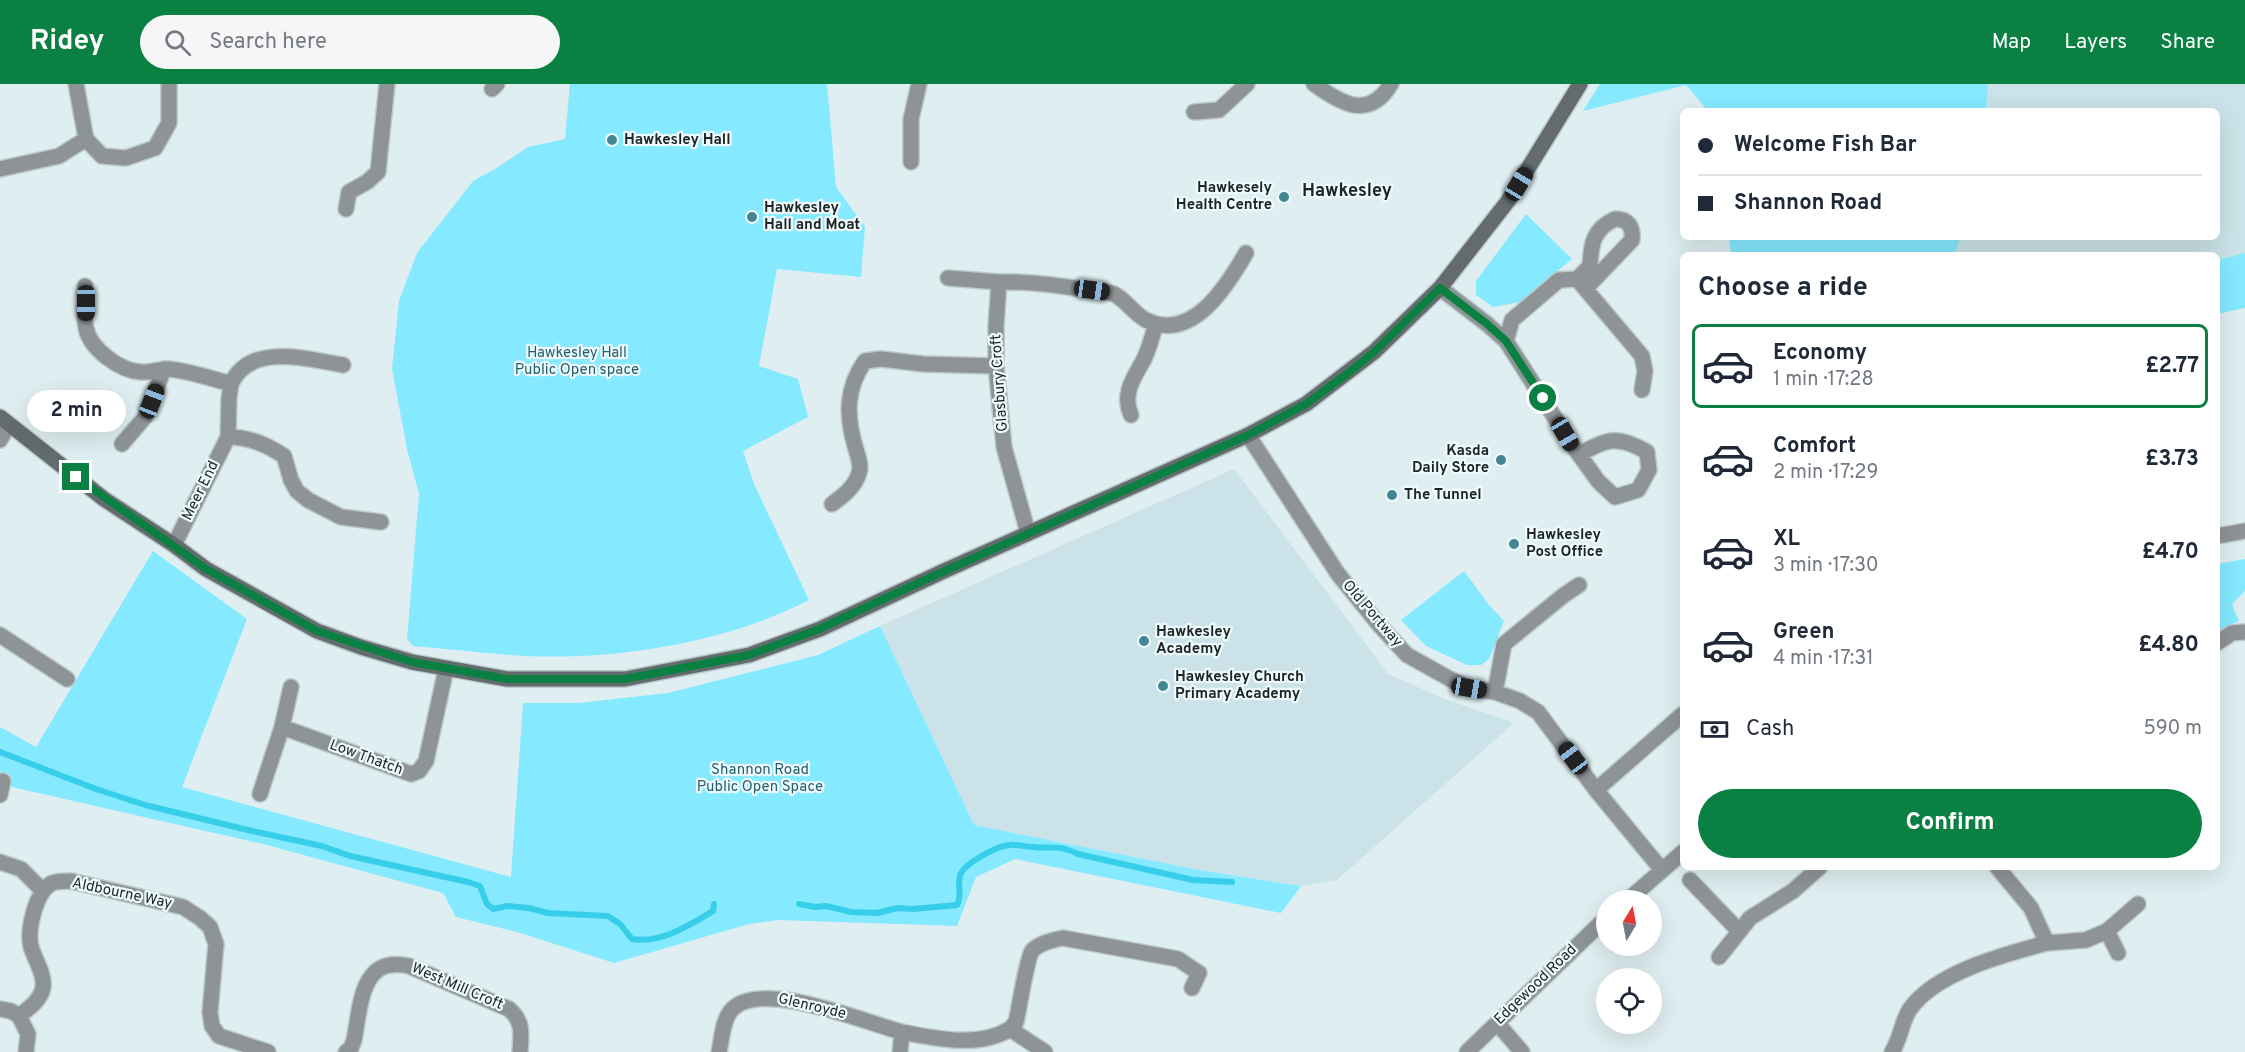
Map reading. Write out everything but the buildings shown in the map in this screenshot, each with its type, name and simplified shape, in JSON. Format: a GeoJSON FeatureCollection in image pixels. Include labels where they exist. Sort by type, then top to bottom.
{"type":"FeatureCollection","features":[{"type":"Feature","properties":{"kind":"street"},"geometry":{"type":"LineString","coordinates":[[76,84],[86,140],[102,156],[126,158],[155,148],[169,123],[169,84]]}},
{"type":"Feature","properties":{"kind":"street"},"geometry":{"type":"LineString","coordinates":[[346,209],[349,192],[367,183],[378,172],[387,84]]}},
{"type":"Feature","properties":{"kind":"street"},"geometry":{"type":"LineString","coordinates":[[911,162],[911,119],[919,84]]}},
{"type":"Feature","properties":{"kind":"street"},"geometry":{"type":"LineString","coordinates":[[1194,112],[1219,110],[1247,84]]}},
{"type":"Feature","properties":{"kind":"street"},"geometry":{"type":"LineString","coordinates":[[1314,84],[1339,102],[1357,107],[1379,99],[1391,84]]}},
{"type":"Feature","properties":{"kind":"street"},"geometry":{"type":"LineString","coordinates":[[0,440],[4,422],[104,499],[206,569],[317,631],[412,662],[507,679],[625,679],[749,655],[819,629],[1248,435],[1306,404],[1374,352],[1440,288],[1508,201],[1580,84]]}},
{"type":"Feature","properties":{"kind":"street"},"geometry":{"type":"LineString","coordinates":[[0,169],[59,156],[86,140]]}},
{"type":"Feature","properties":{"kind":"street"},"geometry":{"type":"LineString","coordinates":[[948,278],[999,282],[1031,281],[1113,293],[1144,319],[1156,324],[1175,325],[1205,310],[1229,283],[1246,253]]}},
{"type":"Feature","properties":{"kind":"street"},"geometry":{"type":"LineString","coordinates":[[1506,341],[1512,320],[1559,280],[1582,284],[1642,356],[1645,371],[1642,390]]}},
{"type":"Feature","properties":{"kind":"street","name":"Glasbury Croft"},"geometry":{"type":"LineString","coordinates":[[999,282],[996,366],[1004,447],[1028,533]]}},
{"type":"Feature","properties":{"kind":"street"},"geometry":{"type":"LineString","coordinates":[[86,286],[86,329],[95,345],[124,368],[140,372],[164,369],[183,371],[231,384],[243,367],[267,357],[289,356],[343,365]]}},
{"type":"Feature","properties":{"kind":"street"},"geometry":{"type":"LineString","coordinates":[[1440,288],[1506,341],[1579,455],[1598,481],[1615,497],[1638,490],[1649,470],[1647,452],[1630,442],[1598,443],[1579,455]]}},
{"type":"Feature","properties":{"kind":"street"},"geometry":{"type":"LineString","coordinates":[[1131,415],[1127,406],[1129,385],[1144,359],[1156,324]]}},
{"type":"Feature","properties":{"kind":"street"},"geometry":{"type":"LineString","coordinates":[[831,504],[852,487],[860,471],[859,458],[849,425],[848,403],[853,380],[865,361],[881,359],[923,364],[996,366]]}},
{"type":"Feature","properties":{"kind":"street"},"geometry":{"type":"LineString","coordinates":[[122,444],[146,417],[164,369]]}},
{"type":"Feature","properties":{"kind":"street","name":"Meer End"},"geometry":{"type":"LineString","coordinates":[[174,545],[228,437],[231,384]]}},
{"type":"Feature","properties":{"kind":"street","name":"Old Portway"},"geometry":{"type":"LineString","coordinates":[[1248,435],[1338,574],[1407,655],[1469,688],[1495,692],[1520,701],[1538,711],[1596,790],[1662,870]]}},
{"type":"Feature","properties":{"kind":"street"},"geometry":{"type":"LineString","coordinates":[[228,437],[244,437],[284,456],[291,480],[297,491],[308,500],[341,517],[381,522]]}},
{"type":"Feature","properties":{"kind":"street"},"geometry":{"type":"LineString","coordinates":[[2220,535],[2245,531]]}},
{"type":"Feature","properties":{"kind":"street"},"geometry":{"type":"LineString","coordinates":[[1495,692],[1504,644],[1579,585]]}},
{"type":"Feature","properties":{"kind":"street"},"geometry":{"type":"LineString","coordinates":[[2220,641],[2232,633],[2245,632]]}},
{"type":"Feature","properties":{"kind":"street"},"geometry":{"type":"LineString","coordinates":[[0,635],[67,679]]}},
{"type":"Feature","properties":{"kind":"street","name":"Low Thatch"},"geometry":{"type":"LineString","coordinates":[[282,727],[411,774],[419,771],[426,761],[446,669]]}},
{"type":"Feature","properties":{"kind":"street"},"geometry":{"type":"LineString","coordinates":[[260,794],[282,727],[291,687]]}},
{"type":"Feature","properties":{"kind":"street"},"geometry":{"type":"LineString","coordinates":[[1596,790],[1680,717]]}},
{"type":"Feature","properties":{"kind":"street"},"geometry":{"type":"LineString","coordinates":[[1639,890],[1680,855]]}},
{"type":"Feature","properties":{"kind":"street"},"geometry":{"type":"LineString","coordinates":[[0,862],[21,869],[43,891],[33,914],[30,939],[43,983],[42,990],[37,1001],[20,1016]]}},
{"type":"Feature","properties":{"kind":"street"},"geometry":{"type":"LineString","coordinates":[[1719,957],[1738,930],[1750,918],[1793,891],[1817,870]]}},
{"type":"Feature","properties":{"kind":"street"},"geometry":{"type":"LineString","coordinates":[[1999,870],[2031,908],[2047,943]]}},
{"type":"Feature","properties":{"kind":"street"},"geometry":{"type":"LineString","coordinates":[[1690,880],[1738,930]]}},
{"type":"Feature","properties":{"kind":"street","name":"Aldbourne Way"},"geometry":{"type":"LineString","coordinates":[[43,891],[52,883],[70,881],[183,907],[200,918],[210,927],[216,944],[210,1012],[212,1026],[219,1036],[268,1052]]}},
{"type":"Feature","properties":{"kind":"street"},"geometry":{"type":"LineString","coordinates":[[1892,1052],[1899,1041],[1908,1011],[1922,995],[1959,972],[2004,954],[2047,943],[2086,940],[2107,931],[2138,904]]}},
{"type":"Feature","properties":{"kind":"street","name":"Edgewood Road"},"geometry":{"type":"LineString","coordinates":[[1467,1052],[1596,928]]}},
{"type":"Feature","properties":{"kind":"street"},"geometry":{"type":"LineString","coordinates":[[2107,931],[2118,953]]}},
{"type":"Feature","properties":{"kind":"street"},"geometry":{"type":"LineString","coordinates":[[1045,1052],[1010,1029],[1016,1022],[1032,951],[1056,939],[1063,938],[1178,959],[1199,973],[1192,988]]}},
{"type":"Feature","properties":{"kind":"street","name":"West Mill Croft"},"geometry":{"type":"LineString","coordinates":[[346,1052],[351,1048],[354,1040],[366,982],[378,969],[397,963],[509,1008],[522,1027],[520,1052]]}},
{"type":"Feature","properties":{"kind":"street","name":"Glenroyde"},"geometry":{"type":"LineString","coordinates":[[719,1052],[725,1022],[731,1011],[743,1001],[751,999],[778,999],[816,1007],[902,1032],[966,1040],[984,1040],[1010,1029]]}},
{"type":"Feature","properties":{"kind":"street"},"geometry":{"type":"LineString","coordinates":[[0,1009],[20,1016],[28,1034],[26,1052]]}},
{"type":"Feature","properties":{"kind":"street"},"geometry":{"type":"LineString","coordinates":[[1497,1023],[1522,1052]]}},
{"type":"Feature","properties":{"kind":"street"},"geometry":{"type":"LineString","coordinates":[[900,1052],[902,1032]]}},
{"type":"Feature","properties":{"kind":"shaded area"},"geometry":{"type":"Polygon","coordinates":[[[1981,84],[2245,84],[2245,305],[2220,309],[2220,252],[1881,252],[1887,240],[2220,240],[2220,108],[1967,108],[1981,84]]]}},
{"type":"Feature","properties":{"kind":"shaded area","name":"Hawkesley Church Primary Academy"},"geometry":{"type":"Polygon","coordinates":[[[1234,469],[1388,674],[1445,699],[1514,723],[1337,880],[1301,886],[1199,870],[974,825],[880,626],[1234,469]]]}},
{"type":"Feature","properties":{"kind":"green space","name":"Hawkesley Hall Public Open space"},"geometry":{"type":"Polygon","coordinates":[[[570,84],[827,84],[836,187],[865,227],[861,277],[777,269],[759,366],[798,379],[808,417],[743,451],[754,484],[809,600],[744,627],[672,645],[635,651],[598,655],[526,656],[413,646],[407,639],[419,494],[407,449],[392,369],[399,301],[417,253],[473,181],[528,147],[565,139],[570,84]]]}},
{"type":"Feature","properties":{"kind":"green space"},"geometry":{"type":"Polygon","coordinates":[[[1600,84],[1988,84],[1986,108],[1705,108],[1686,85],[1583,111],[1600,84]]]}},
{"type":"Feature","properties":{"kind":"green space"},"geometry":{"type":"Polygon","coordinates":[[[1526,214],[1572,259],[1520,302],[1493,307],[1476,295],[1476,281],[1526,214]]]}},
{"type":"Feature","properties":{"kind":"green space"},"geometry":{"type":"Polygon","coordinates":[[[1729,240],[1959,240],[1956,252],[1731,252],[1729,240]]]}},
{"type":"Feature","properties":{"kind":"green space"},"geometry":{"type":"Polygon","coordinates":[[[2245,253],[2245,308],[2220,313],[2220,259],[2245,253]]]}},
{"type":"Feature","properties":{"kind":"green space","name":"Shannon Road Public Open Space"},"geometry":{"type":"Polygon","coordinates":[[[153,551],[247,619],[182,787],[511,877],[523,703],[579,703],[668,693],[818,655],[880,626],[974,825],[1199,870],[1301,886],[1281,913],[1015,859],[976,877],[957,926],[778,920],[749,924],[614,963],[517,932],[456,917],[443,893],[267,845],[12,787],[0,774],[0,727],[36,747],[153,551]]]}},
{"type":"Feature","properties":{"kind":"green space"},"geometry":{"type":"Polygon","coordinates":[[[2245,559],[2245,591],[2232,604],[2239,621],[2220,630],[2220,563],[2245,559]]]}},
{"type":"Feature","properties":{"kind":"green space"},"geometry":{"type":"Polygon","coordinates":[[[1464,571],[1504,621],[1489,659],[1481,665],[1467,665],[1426,646],[1401,620],[1464,571]]]}},
{"type":"Feature","properties":{"kind":"waterway"},"geometry":{"type":"LineString","coordinates":[[0,752],[145,805],[322,846],[350,856],[468,882],[480,886],[487,904],[493,909],[507,906],[548,913],[608,916],[620,924],[632,939],[653,939],[674,932],[713,911],[714,904]]}},
{"type":"Feature","properties":{"kind":"waterway"},"geometry":{"type":"LineString","coordinates":[[799,904],[815,907],[826,906],[851,912],[877,913],[898,908],[957,905],[959,881],[964,869],[990,852],[1012,845],[1060,848],[1193,880],[1232,882]]}},
{"type":"Feature","properties":{"kind":"place","name":"Hawkesley Hall"},"geometry":{"type":"Point","coordinates":[612,140]}},
{"type":"Feature","properties":{"kind":"place","name":"Hawkesely Health Centre"},"geometry":{"type":"Point","coordinates":[1284,197]}},
{"type":"Feature","properties":{"kind":"place","name":"Hawkesley Hall and Moat"},"geometry":{"type":"Point","coordinates":[752,217]}},
{"type":"Feature","properties":{"kind":"place","name":"Kasda Daily Store"},"geometry":{"type":"Point","coordinates":[1501,460]}},
{"type":"Feature","properties":{"kind":"place","name":"The Tunnel"},"geometry":{"type":"Point","coordinates":[1392,495]}},
{"type":"Feature","properties":{"kind":"place","name":"Hawkesley Post Office"},"geometry":{"type":"Point","coordinates":[1514,544]}},
{"type":"Feature","properties":{"kind":"place","name":"Hawkesley Academy"},"geometry":{"type":"Point","coordinates":[1144,641]}},
{"type":"Feature","properties":{"kind":"place","name":"Hawkesley Church Primary Academy"},"geometry":{"type":"Point","coordinates":[1163,686]}},
{"type":"Feature","properties":{"kind":"district","name":"Hawkesley"},"geometry":{"type":"Point","coordinates":[1347,191]}},
{"type":"Feature","properties":{"kind":"route"},"geometry":{"type":"LineString","coordinates":[[76,477],[206,569],[317,631],[412,662],[507,679],[625,679],[749,655],[819,629],[1248,435],[1306,404],[1347,374],[1374,352],[1440,288],[1506,341],[1543,398]]}}]}
